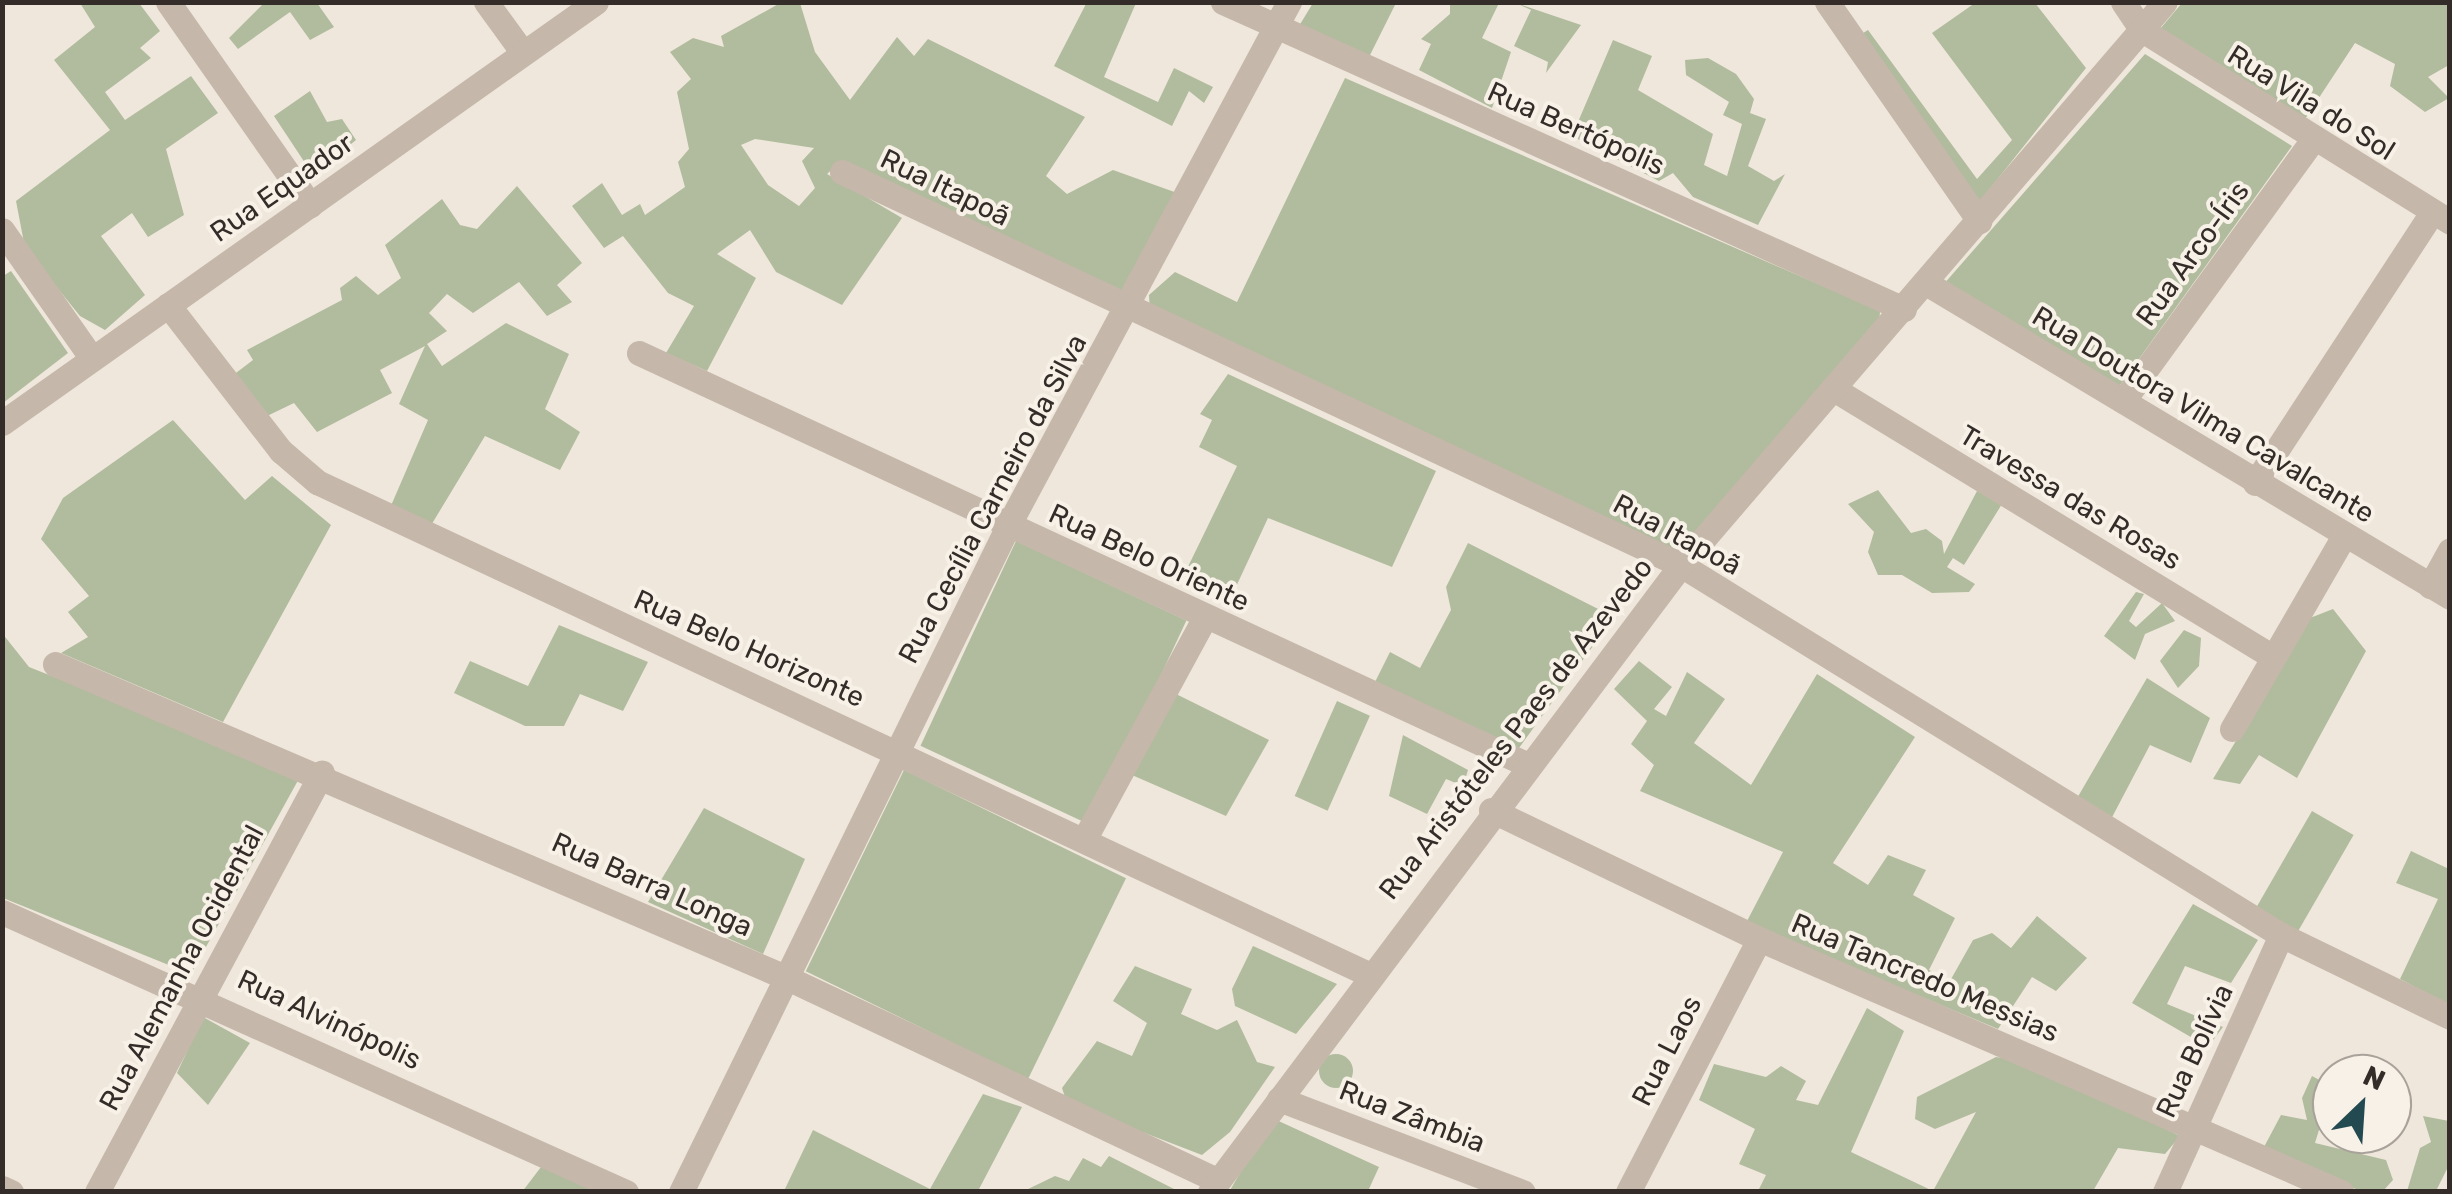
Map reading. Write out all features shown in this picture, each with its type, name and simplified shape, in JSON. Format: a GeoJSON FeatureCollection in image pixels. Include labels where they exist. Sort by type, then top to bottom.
{"type":"FeatureCollection","features":[{"type":"Feature","properties":{"kind":"street"},"geometry":{"type":"LineString","coordinates":[[168,2],[310,206]]}},
{"type":"Feature","properties":{"kind":"street"},"geometry":{"type":"LineString","coordinates":[[486,2],[523,53]]}},
{"type":"Feature","properties":{"kind":"street","name":"Rua Equador"},"geometry":{"type":"LineString","coordinates":[[2,423],[596,2]]}},
{"type":"Feature","properties":{"kind":"street","name":"Rua Bertópolis"},"geometry":{"type":"LineString","coordinates":[[1223,2],[1904,309]]}},
{"type":"Feature","properties":{"kind":"street","name":"Rua Cecília Carneiro da Silva"},"geometry":{"type":"LineString","coordinates":[[681,1192],[895,747],[1008,526],[1129,312],[1289,2]]}},
{"type":"Feature","properties":{"kind":"street"},"geometry":{"type":"LineString","coordinates":[[1827,2],[1979,221]]}},
{"type":"Feature","properties":{"kind":"street"},"geometry":{"type":"LineString","coordinates":[[2123,2],[2142,30]]}},
{"type":"Feature","properties":{"kind":"street","name":"Rua Aristóteles Paes de Azevedo"},"geometry":{"type":"LineString","coordinates":[[1214,1186],[1366,973],[1681,565],[1837,392],[2165,2]]}},
{"type":"Feature","properties":{"kind":"street","name":"Rua Vila do Sol"},"geometry":{"type":"LineString","coordinates":[[2142,30],[2311,142],[2440,217]]}},
{"type":"Feature","properties":{"kind":"street","name":"Rua Arco-Íris"},"geometry":{"type":"LineString","coordinates":[[2123,401],[2311,142]]}},
{"type":"Feature","properties":{"kind":"street","name":"Rua Itapoã"},"geometry":{"type":"LineString","coordinates":[[842,172],[1129,312],[1681,565],[2281,935],[2450,1016]]}},
{"type":"Feature","properties":{"kind":"street"},"geometry":{"type":"LineString","coordinates":[[2254,483],[2440,217]]}},
{"type":"Feature","properties":{"kind":"street"},"geometry":{"type":"LineString","coordinates":[[2,230],[90,357]]}},
{"type":"Feature","properties":{"kind":"street","name":"Rua Doutora Vilma Cavalcante"},"geometry":{"type":"LineString","coordinates":[[1926,283],[2440,591]]}},
{"type":"Feature","properties":{"kind":"street","name":"Rua Belo Horizonte"},"geometry":{"type":"LineString","coordinates":[[168,304],[281,451],[316,482],[895,747],[1366,973]]}},
{"type":"Feature","properties":{"kind":"street","name":"Rua Belo Oriente"},"geometry":{"type":"LineString","coordinates":[[639,352],[1526,764]]}},
{"type":"Feature","properties":{"kind":"street","name":"Travessa das Rosas"},"geometry":{"type":"LineString","coordinates":[[1837,392],[2272,656]]}},
{"type":"Feature","properties":{"kind":"street"},"geometry":{"type":"LineString","coordinates":[[2232,729],[2344,536]]}},
{"type":"Feature","properties":{"kind":"street"},"geometry":{"type":"LineString","coordinates":[[2440,591],[2450,550]]}},
{"type":"Feature","properties":{"kind":"street"},"geometry":{"type":"LineString","coordinates":[[1085,838],[1205,617]]}},
{"type":"Feature","properties":{"kind":"street","name":"Rua Barra Longa"},"geometry":{"type":"LineString","coordinates":[[55,664],[322,773],[783,976],[1214,1186]]}},
{"type":"Feature","properties":{"kind":"street","name":"Rua Alemanha Ocidental"},"geometry":{"type":"LineString","coordinates":[[96,1192],[322,773]]}},
{"type":"Feature","properties":{"kind":"street","name":"Rua Tancredo Messias"},"geometry":{"type":"LineString","coordinates":[[1491,810],[1759,939],[2341,1192]]}},
{"type":"Feature","properties":{"kind":"street","name":"Rua Alvinópolis"},"geometry":{"type":"LineString","coordinates":[[2,912],[200,994],[626,1192]]}},
{"type":"Feature","properties":{"kind":"street","name":"Rua Bolívia"},"geometry":{"type":"LineString","coordinates":[[2165,1192],[2281,935]]}},
{"type":"Feature","properties":{"kind":"street","name":"Rua Laos"},"geometry":{"type":"LineString","coordinates":[[1628,1192],[1759,939]]}},
{"type":"Feature","properties":{"kind":"street","name":"Rua Zâmbia"},"geometry":{"type":"LineString","coordinates":[[1279,1099],[1523,1192]]}},
{"type":"Feature","properties":{"kind":"street"},"geometry":{"type":"LineString","coordinates":[[2,1188],[11,1192]]}},
{"type":"Feature","properties":{"kind":"green space"},"geometry":{"type":"Polygon","coordinates":[[[782,2],[800,3],[815,52],[850,100],[897,37],[914,56],[928,39],[1085,117],[1046,176],[1067,194],[1113,170],[1180,194],[1124,301],[840,162],[827,174],[902,218],[842,305],[776,272],[750,230],[717,254],[756,278],[707,371],[666,353],[694,306],[668,293],[623,236],[604,248],[572,206],[602,183],[622,215],[640,204],[645,215],[685,187],[678,162],[689,149],[677,92],[691,79],[670,52],[693,38],[724,47],[721,36],[782,2]],[[755,139],[741,145],[768,185],[799,206],[815,188],[802,161],[814,148],[755,139]]]}},
{"type":"Feature","properties":{"kind":"green space"},"geometry":{"type":"Polygon","coordinates":[[[1087,2],[1136,3],[1104,77],[1158,102],[1174,68],[1213,87],[1204,103],[1189,91],[1172,126],[1054,66],[1087,2]]]}},
{"type":"Feature","properties":{"kind":"green space"},"geometry":{"type":"Polygon","coordinates":[[[80,3],[139,3],[160,31],[140,48],[151,58],[105,92],[125,120],[191,76],[218,113],[166,149],[184,215],[148,237],[132,213],[101,236],[145,295],[105,330],[80,316],[25,248],[16,201],[110,130],[54,60],[95,27],[80,3]]]}},
{"type":"Feature","properties":{"kind":"green space"},"geometry":{"type":"Polygon","coordinates":[[[264,3],[317,3],[334,27],[310,40],[290,12],[238,49],[229,38],[264,3]]]}},
{"type":"Feature","properties":{"kind":"green space"},"geometry":{"type":"Polygon","coordinates":[[[1313,3],[1396,3],[1367,61],[1299,26],[1313,3]]]}},
{"type":"Feature","properties":{"kind":"green space"},"geometry":{"type":"Polygon","coordinates":[[[1450,3],[1499,3],[1482,38],[1511,52],[1492,108],[1419,70],[1431,44],[1421,39],[1450,14],[1450,3]]]}},
{"type":"Feature","properties":{"kind":"green space"},"geometry":{"type":"Polygon","coordinates":[[[1516,3],[1581,25],[1546,73],[1548,62],[1514,46],[1531,10],[1516,3]]]}},
{"type":"Feature","properties":{"kind":"green space"},"geometry":{"type":"Polygon","coordinates":[[[1975,3],[2035,3],[2086,68],[1977,205],[1860,35],[1868,30],[1977,179],[2012,140],[1932,33],[1975,3]]]}},
{"type":"Feature","properties":{"kind":"green space"},"geometry":{"type":"Polygon","coordinates":[[[2182,3],[2449,3],[2449,65],[2428,77],[2449,98],[2425,112],[2390,86],[2395,64],[2355,43],[2305,119],[2160,29],[2182,3]]]}},
{"type":"Feature","properties":{"kind":"green space"},"geometry":{"type":"Polygon","coordinates":[[[1613,40],[1652,56],[1638,90],[1713,134],[1704,165],[1727,176],[1742,124],[1723,115],[1729,102],[1686,75],[1685,60],[1708,58],[1736,74],[1754,99],[1750,113],[1766,119],[1748,166],[1774,181],[1785,174],[1758,225],[1693,197],[1673,173],[1659,181],[1572,136],[1613,40]]]}},
{"type":"Feature","properties":{"kind":"green space"},"geometry":{"type":"Polygon","coordinates":[[[2145,54],[2292,146],[2118,388],[1943,285],[2145,54]]]}},
{"type":"Feature","properties":{"kind":"green space"},"geometry":{"type":"Polygon","coordinates":[[[1345,78],[1880,311],[1879,328],[1677,556],[1150,314],[1149,295],[1175,272],[1237,302],[1345,78]]]}},
{"type":"Feature","properties":{"kind":"green space"},"geometry":{"type":"Polygon","coordinates":[[[310,91],[327,122],[342,119],[356,140],[313,175],[274,116],[310,91]]]}},
{"type":"Feature","properties":{"kind":"green space"},"geometry":{"type":"Polygon","coordinates":[[[517,186],[582,263],[557,285],[572,302],[547,316],[519,282],[473,313],[447,294],[429,313],[447,331],[427,344],[442,366],[506,323],[569,354],[545,409],[580,432],[560,470],[485,436],[430,527],[390,508],[428,420],[399,404],[425,346],[380,370],[392,393],[317,432],[294,403],[265,417],[232,376],[253,360],[247,350],[342,300],[340,288],[356,276],[378,295],[401,278],[385,245],[442,199],[460,225],[477,229],[517,186]]]}},
{"type":"Feature","properties":{"kind":"green space"},"geometry":{"type":"Polygon","coordinates":[[[11,271],[68,353],[3,403],[3,276],[11,271]]]}},
{"type":"Feature","properties":{"kind":"green space"},"geometry":{"type":"Polygon","coordinates":[[[1228,374],[1436,471],[1392,567],[1268,518],[1227,606],[1183,577],[1237,466],[1199,447],[1212,420],[1200,414],[1228,374]]]}},
{"type":"Feature","properties":{"kind":"green space"},"geometry":{"type":"Polygon","coordinates":[[[173,420],[245,500],[272,476],[331,525],[223,722],[61,653],[88,637],[68,612],[89,596],[41,539],[63,498],[173,420]]]}},
{"type":"Feature","properties":{"kind":"green space"},"geometry":{"type":"Polygon","coordinates":[[[1878,490],[1911,533],[1926,529],[1942,541],[1944,554],[1977,491],[2002,504],[1964,565],[1953,558],[1947,567],[1975,584],[1969,592],[1932,593],[1902,575],[1878,575],[1868,552],[1874,532],[1848,504],[1878,490]]]}},
{"type":"Feature","properties":{"kind":"green space"},"geometry":{"type":"Polygon","coordinates":[[[1016,541],[1186,620],[1091,825],[920,746],[1016,541]]]}},
{"type":"Feature","properties":{"kind":"green space"},"geometry":{"type":"Polygon","coordinates":[[[1468,543],[1614,617],[1519,748],[1374,684],[1390,652],[1420,668],[1451,610],[1446,587],[1468,543]]]}},
{"type":"Feature","properties":{"kind":"green space"},"geometry":{"type":"Polygon","coordinates":[[[2136,592],[2144,594],[2129,621],[2136,627],[2162,603],[2175,621],[2145,634],[2135,660],[2104,636],[2136,592]]]}},
{"type":"Feature","properties":{"kind":"green space"},"geometry":{"type":"Polygon","coordinates":[[[2333,609],[2366,651],[2297,778],[2259,755],[2240,784],[2213,779],[2310,618],[2333,609]]]}},
{"type":"Feature","properties":{"kind":"green space"},"geometry":{"type":"Polygon","coordinates":[[[559,625],[648,662],[623,711],[580,694],[564,726],[525,726],[454,693],[470,661],[528,686],[559,625]]]}},
{"type":"Feature","properties":{"kind":"green space"},"geometry":{"type":"Polygon","coordinates":[[[2184,630],[2201,638],[2199,666],[2178,688],[2160,661],[2184,630]]]}},
{"type":"Feature","properties":{"kind":"green space"},"geometry":{"type":"Polygon","coordinates":[[[2,633],[29,667],[301,775],[191,974],[3,898],[2,633]]]}},
{"type":"Feature","properties":{"kind":"green space"},"geometry":{"type":"Polygon","coordinates":[[[1639,661],[1672,687],[1654,709],[1666,716],[1687,672],[1725,699],[1694,743],[1751,785],[1817,674],[1915,737],[1833,863],[1868,885],[1888,855],[1926,870],[1913,895],[1955,918],[1929,970],[1950,981],[1973,940],[1992,933],[2011,948],[2037,916],[2087,958],[2056,991],[2032,977],[1998,1029],[1746,923],[1783,852],[1640,791],[1654,765],[1631,744],[1647,721],[1614,689],[1639,661]]]}},
{"type":"Feature","properties":{"kind":"green space"},"geometry":{"type":"Polygon","coordinates":[[[2147,678],[2210,718],[2191,763],[2150,745],[2109,823],[2076,800],[2147,678]]]}},
{"type":"Feature","properties":{"kind":"green space"},"geometry":{"type":"Polygon","coordinates":[[[1176,694],[1269,740],[1226,816],[1125,772],[1176,694]]]}},
{"type":"Feature","properties":{"kind":"green space"},"geometry":{"type":"Polygon","coordinates":[[[1337,701],[1370,716],[1328,811],[1295,796],[1337,701]]]}},
{"type":"Feature","properties":{"kind":"green space"},"geometry":{"type":"Polygon","coordinates":[[[1403,735],[1468,770],[1463,786],[1446,779],[1427,814],[1389,796],[1403,735]]]}},
{"type":"Feature","properties":{"kind":"green space"},"geometry":{"type":"Polygon","coordinates":[[[904,770],[1126,878],[1028,1080],[806,971],[904,770]]]}},
{"type":"Feature","properties":{"kind":"green space"},"geometry":{"type":"Polygon","coordinates":[[[704,808],[805,859],[763,954],[648,902],[704,808]]]}},
{"type":"Feature","properties":{"kind":"green space"},"geometry":{"type":"Polygon","coordinates":[[[2312,811],[2354,835],[2296,935],[2254,911],[2312,811]]]}},
{"type":"Feature","properties":{"kind":"green space"},"geometry":{"type":"Polygon","coordinates":[[[2411,851],[2449,869],[2449,1005],[2400,979],[2438,899],[2396,883],[2411,851]]]}},
{"type":"Feature","properties":{"kind":"green space"},"geometry":{"type":"Polygon","coordinates":[[[2193,904],[2258,940],[2231,983],[2185,966],[2167,1004],[2223,1027],[2208,1047],[2132,1003],[2193,904]]]}},
{"type":"Feature","properties":{"kind":"green space"},"geometry":{"type":"Polygon","coordinates":[[[1253,946],[1337,984],[1296,1034],[1235,1006],[1232,989],[1253,946]]]}},
{"type":"Feature","properties":{"kind":"green space"},"geometry":{"type":"Polygon","coordinates":[[[1135,966],[1192,989],[1181,1014],[1217,1030],[1237,1020],[1257,1062],[1275,1067],[1230,1132],[1202,1155],[1067,1103],[1062,1088],[1097,1041],[1132,1056],[1147,1023],[1113,1001],[1135,966]]]}},
{"type":"Feature","properties":{"kind":"green space"},"geometry":{"type":"Polygon","coordinates":[[[1867,1008],[1904,1031],[1851,1152],[1933,1191],[1758,1191],[1766,1175],[1739,1164],[1755,1129],[1699,1100],[1714,1064],[1766,1077],[1781,1066],[1806,1081],[1796,1100],[1818,1105],[1867,1008]]]}},
{"type":"Feature","properties":{"kind":"green space"},"geometry":{"type":"Polygon","coordinates":[[[203,1017],[250,1043],[208,1105],[177,1073],[203,1017]]]}},
{"type":"Feature","properties":{"kind":"green space"},"geometry":{"type":"Polygon","coordinates":[[[1336,1054],[1348,1059],[1353,1071],[1348,1083],[1336,1088],[1324,1083],[1319,1071],[1324,1059],[1336,1054]]]}},
{"type":"Feature","properties":{"kind":"green space"},"geometry":{"type":"Polygon","coordinates":[[[1996,1057],[2027,1062],[2180,1136],[2165,1154],[2118,1148],[2093,1191],[1933,1191],[1976,1112],[1935,1129],[1915,1119],[1917,1097],[1996,1057]]]}},
{"type":"Feature","properties":{"kind":"green space"},"geometry":{"type":"Polygon","coordinates":[[[2312,1076],[2312,1154],[2361,1154],[2386,1160],[2393,1180],[2383,1191],[2360,1191],[2264,1147],[2281,1115],[2307,1120],[2302,1098],[2312,1076]]]}},
{"type":"Feature","properties":{"kind":"green space"},"geometry":{"type":"Polygon","coordinates":[[[983,1094],[1022,1107],[978,1191],[784,1191],[813,1130],[930,1189],[983,1094]]]}},
{"type":"Feature","properties":{"kind":"green space"},"geometry":{"type":"Polygon","coordinates":[[[2423,1116],[2449,1121],[2449,1165],[2436,1191],[2407,1191],[2420,1148],[2431,1142],[2423,1116]]]}},
{"type":"Feature","properties":{"kind":"green space"},"geometry":{"type":"Polygon","coordinates":[[[1272,1118],[1379,1167],[1368,1191],[1229,1192],[1272,1118]]]}},
{"type":"Feature","properties":{"kind":"green space"},"geometry":{"type":"Polygon","coordinates":[[[1109,1156],[1178,1191],[1024,1191],[1055,1176],[1069,1181],[1083,1158],[1101,1167],[1109,1156]]]}},
{"type":"Feature","properties":{"kind":"green space"},"geometry":{"type":"Polygon","coordinates":[[[541,1167],[598,1192],[522,1192],[541,1167]]]}}]}
